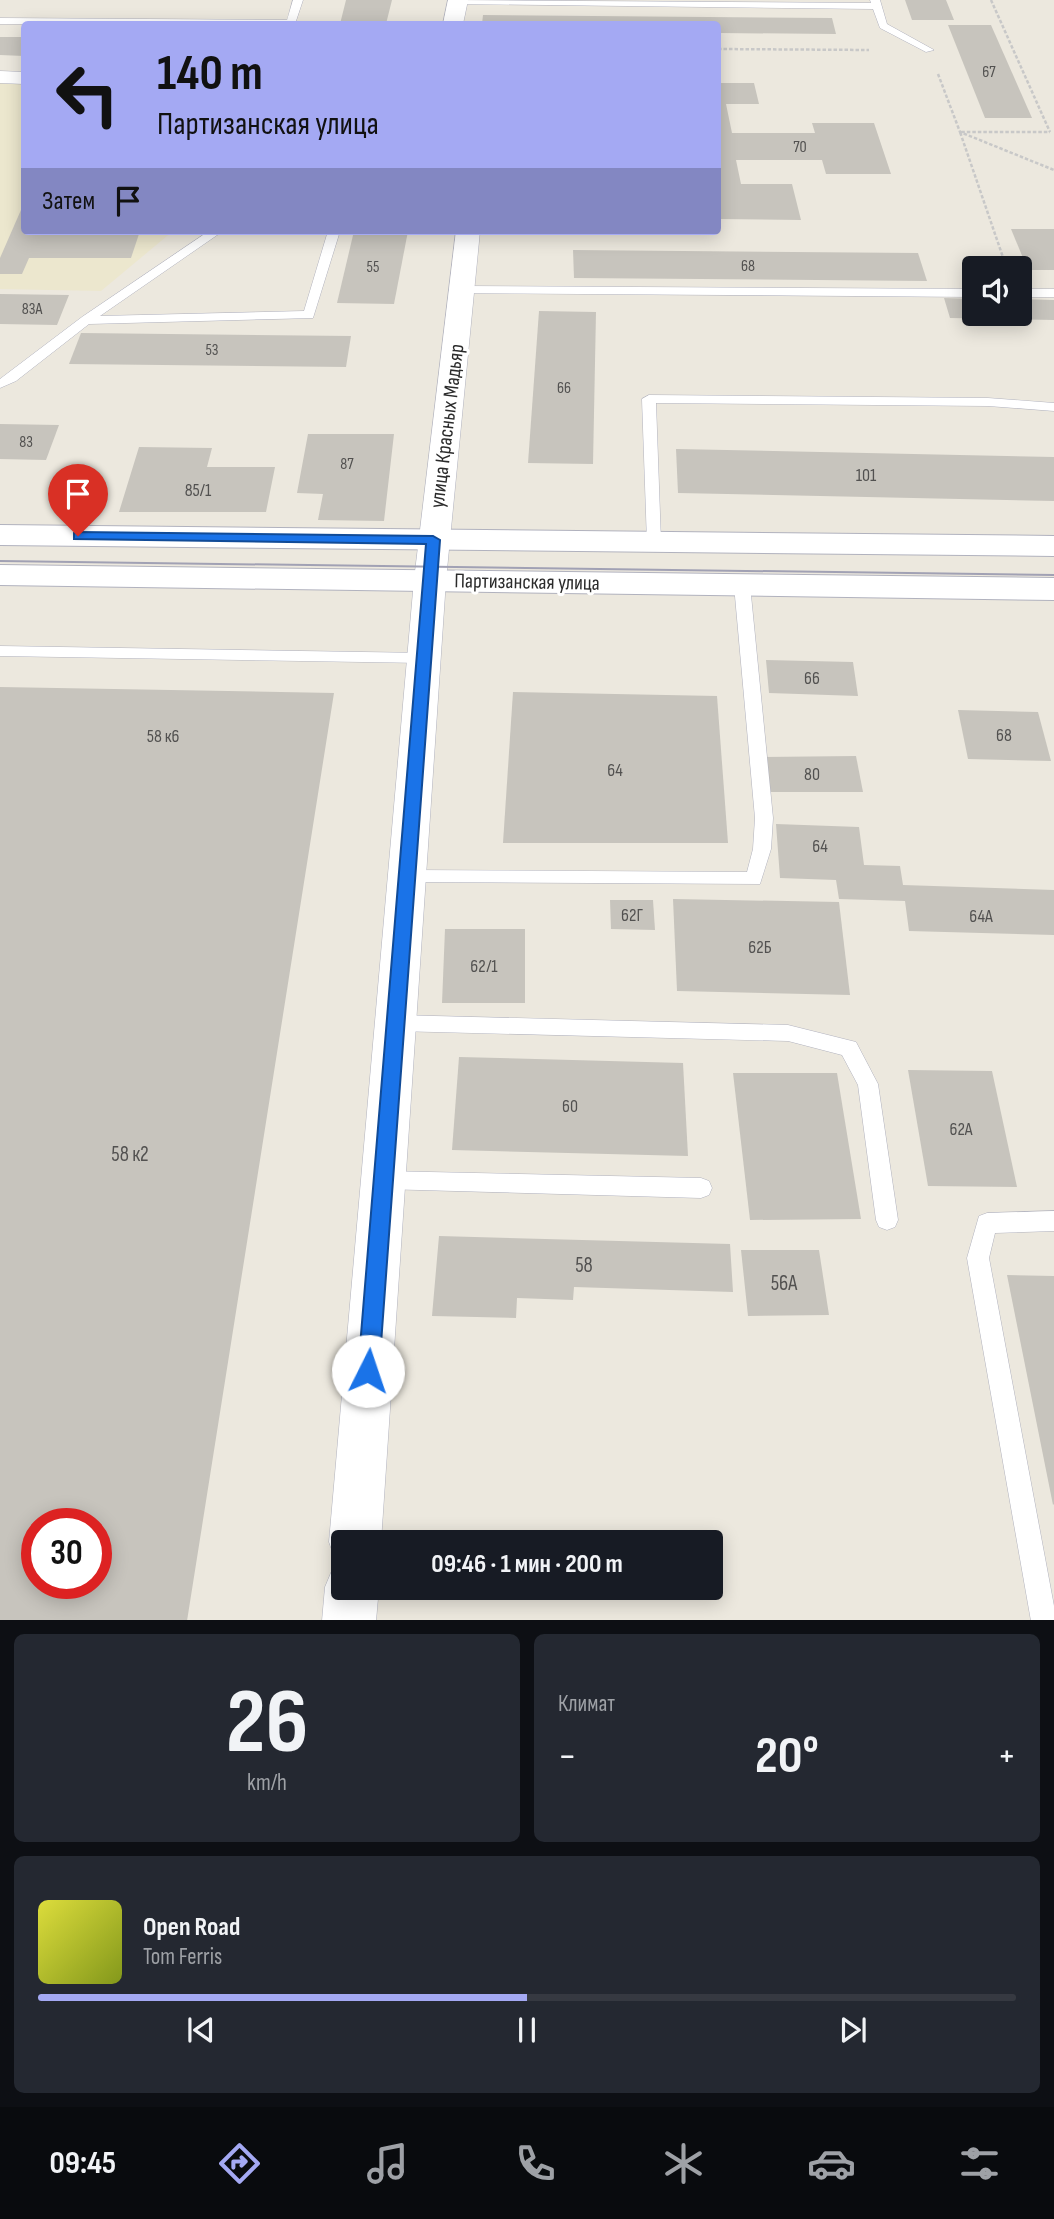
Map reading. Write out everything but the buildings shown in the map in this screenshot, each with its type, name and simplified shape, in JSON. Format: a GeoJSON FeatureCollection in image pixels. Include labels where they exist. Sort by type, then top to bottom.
{"type":"FeatureCollection","features":[{"type":"Feature","properties":{"kind":"street"},"geometry":{"type":"LineString","coordinates":[[454,21],[458,1]]}},
{"type":"Feature","properties":{"kind":"street"},"geometry":{"type":"LineString","coordinates":[[0,77],[21,78]]}},
{"type":"Feature","properties":{"kind":"street","name":"улица Красных Мадьяр"},"geometry":{"type":"LineString","coordinates":[[356,1530],[433,540],[468,235]]}},
{"type":"Feature","properties":{"kind":"street","name":"Партизанская улица"},"geometry":{"type":"LineString","coordinates":[[0,535],[1054,547]]}},
{"type":"Feature","properties":{"kind":"street","name":"Партизанская улица"},"geometry":{"type":"LineString","coordinates":[[0,575],[1054,589]]}},
{"type":"Feature","properties":{"kind":"street"},"geometry":{"type":"LineString","coordinates":[[349,1620],[351,1600]]}},
{"type":"Feature","properties":{"kind":"lane"},"geometry":{"type":"LineString","coordinates":[[291,21],[298,0]]}},
{"type":"Feature","properties":{"kind":"lane"},"geometry":{"type":"LineString","coordinates":[[458,1],[876,3],[883,26],[929,50]]}},
{"type":"Feature","properties":{"kind":"lane"},"geometry":{"type":"LineString","coordinates":[[0,21],[21,21]]}},
{"type":"Feature","properties":{"kind":"lane"},"geometry":{"type":"LineString","coordinates":[[0,384],[86,320],[211,235]]}},
{"type":"Feature","properties":{"kind":"lane"},"geometry":{"type":"LineString","coordinates":[[86,320],[309,315],[333,235]]}},
{"type":"Feature","properties":{"kind":"lane"},"geometry":{"type":"LineString","coordinates":[[462,290],[962,293]]}},
{"type":"Feature","properties":{"kind":"lane"},"geometry":{"type":"LineString","coordinates":[[1032,293],[1054,293]]}},
{"type":"Feature","properties":{"kind":"lane"},"geometry":{"type":"LineString","coordinates":[[654,542],[649,399],[988,402],[1054,407]]}},
{"type":"Feature","properties":{"kind":"lane"},"geometry":{"type":"LineString","coordinates":[[407,877],[754,879],[764,818],[742,585]]}},
{"type":"Feature","properties":{"kind":"lane"},"geometry":{"type":"LineString","coordinates":[[0,650],[424,659]]}},
{"type":"Feature","properties":{"kind":"lane"},"geometry":{"type":"LineString","coordinates":[[396,1023],[788,1033],[849,1048],[868,1084],[887,1220]]}},
{"type":"Feature","properties":{"kind":"lane"},"geometry":{"type":"LineString","coordinates":[[383,1180],[701,1188]]}},
{"type":"Feature","properties":{"kind":"lane"},"geometry":{"type":"LineString","coordinates":[[1044,1620],[978,1258],[987,1223],[1054,1221]]}},
{"type":"Feature","properties":{"kind":"path"},"geometry":{"type":"LineString","coordinates":[[990,0],[1050,132]]}},
{"type":"Feature","properties":{"kind":"path"},"geometry":{"type":"LineString","coordinates":[[721,49],[929,50],[1003,256]]}},
{"type":"Feature","properties":{"kind":"path"},"geometry":{"type":"LineString","coordinates":[[1050,132],[1054,124]]}},
{"type":"Feature","properties":{"kind":"path"},"geometry":{"type":"LineString","coordinates":[[960,132],[1050,132]]}},
{"type":"Feature","properties":{"kind":"path"},"geometry":{"type":"LineString","coordinates":[[960,132],[1054,170]]}},
{"type":"Feature","properties":{"kind":"shaded area"},"geometry":{"type":"Polygon","coordinates":[[[0,83],[21,84],[21,235],[168,235],[101,291],[0,289],[0,83]]]}},
{"type":"Feature","properties":{"kind":"tram line"},"geometry":{"type":"LineString","coordinates":[[0,561],[1054,575]]}},
{"type":"Feature","properties":{"kind":"route"},"geometry":{"type":"LineString","coordinates":[[78,536],[433,540],[368,1371]]}}]}
